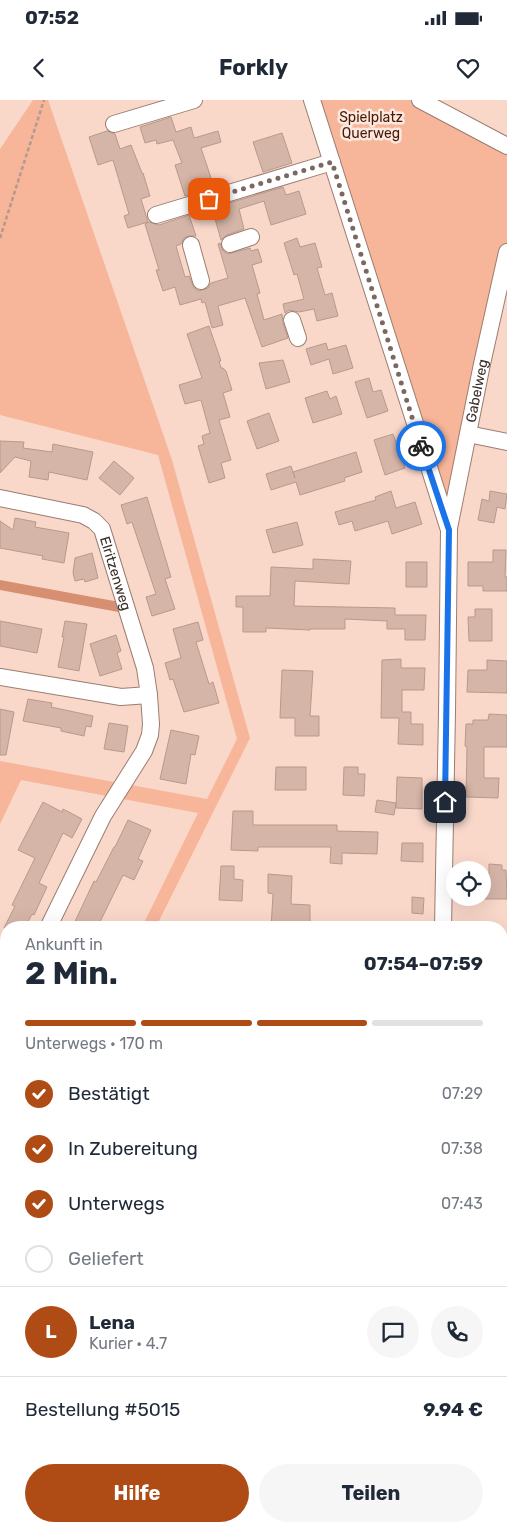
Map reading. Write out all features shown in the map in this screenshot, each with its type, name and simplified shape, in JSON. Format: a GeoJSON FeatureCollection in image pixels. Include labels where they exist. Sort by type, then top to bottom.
{"type":"FeatureCollection","features":[{"type":"Feature","properties":{"kind":"street"},"geometry":{"type":"LineString","coordinates":[[114,124],[194,100]]}},
{"type":"Feature","properties":{"kind":"street"},"geometry":{"type":"LineString","coordinates":[[312,100],[449,530],[443,921]]}},
{"type":"Feature","properties":{"kind":"street"},"geometry":{"type":"LineString","coordinates":[[420,100],[507,146]]}},
{"type":"Feature","properties":{"kind":"street"},"geometry":{"type":"LineString","coordinates":[[156,214],[332,162]]}},
{"type":"Feature","properties":{"kind":"street"},"geometry":{"type":"LineString","coordinates":[[230,244],[251,237]]}},
{"type":"Feature","properties":{"kind":"street"},"geometry":{"type":"LineString","coordinates":[[191,245],[202,281]]}},
{"type":"Feature","properties":{"kind":"street","name":"Gabelweg"},"geometry":{"type":"LineString","coordinates":[[449,530],[468,434],[505,269],[507,252]]}},
{"type":"Feature","properties":{"kind":"street"},"geometry":{"type":"LineString","coordinates":[[292,320],[298,338]]}},
{"type":"Feature","properties":{"kind":"street"},"geometry":{"type":"LineString","coordinates":[[468,434],[507,442]]}},
{"type":"Feature","properties":{"kind":"street","name":"Elritzenweg"},"geometry":{"type":"LineString","coordinates":[[0,498],[84,515],[102,529],[145,668],[149,695],[150,736],[144,751],[103,816],[51,921]]}},
{"type":"Feature","properties":{"kind":"street"},"geometry":{"type":"LineString","coordinates":[[0,677],[121,697],[149,695]]}},
{"type":"Feature","properties":{"kind":"path"},"geometry":{"type":"LineString","coordinates":[[0,238],[44,100]]}},
{"type":"Feature","properties":{"kind":"green space"},"geometry":{"type":"Polygon","coordinates":[[[33,100],[48,100],[172,460],[250,738],[159,921],[145,921],[198,813],[21,780],[0,824],[0,761],[207,799],[237,739],[158,455],[0,415],[0,149],[33,100]]]}},
{"type":"Feature","properties":{"kind":"green space","name":"Spielplatz Querweg"},"geometry":{"type":"Polygon","coordinates":[[[312,100],[419,100],[507,147],[507,252],[449,530],[312,100]]]}},
{"type":"Feature","properties":{"kind":"shaded area"},"geometry":{"type":"Polygon","coordinates":[[[0,580],[125,603],[129,614],[0,590],[0,580]]]}},
{"type":"Feature","properties":{"kind":"building"},"geometry":{"type":"Polygon","coordinates":[[[171,117],[176,132],[191,127],[194,138],[218,131],[221,142],[201,148],[214,187],[185,196],[175,165],[182,163],[173,140],[157,144],[156,140],[145,143],[140,127],[171,117]]]}},
{"type":"Feature","properties":{"kind":"building"},"geometry":{"type":"Polygon","coordinates":[[[107,131],[115,134],[120,149],[131,145],[150,196],[141,199],[148,222],[128,228],[124,216],[129,214],[113,160],[98,165],[89,137],[107,131]]]}},
{"type":"Feature","properties":{"kind":"building"},"geometry":{"type":"Polygon","coordinates":[[[282,133],[292,163],[263,172],[253,142],[282,133]]]}},
{"type":"Feature","properties":{"kind":"building"},"geometry":{"type":"Polygon","coordinates":[[[283,187],[286,195],[299,191],[306,214],[271,225],[264,201],[239,209],[244,229],[227,235],[221,240],[212,208],[283,187]]]}},
{"type":"Feature","properties":{"kind":"building"},"geometry":{"type":"Polygon","coordinates":[[[189,215],[196,236],[184,238],[181,244],[176,246],[185,277],[189,276],[194,288],[199,291],[208,288],[211,283],[228,278],[218,244],[220,243],[223,251],[228,254],[250,248],[251,251],[258,249],[262,262],[252,265],[260,293],[257,294],[264,320],[282,314],[288,338],[262,347],[245,298],[218,306],[223,325],[212,328],[205,302],[202,303],[201,299],[180,305],[175,287],[163,291],[156,270],[159,270],[145,224],[149,222],[159,225],[189,215]]]}},
{"type":"Feature","properties":{"kind":"building"},"geometry":{"type":"Polygon","coordinates":[[[297,238],[300,247],[315,243],[322,267],[317,268],[325,295],[332,293],[338,316],[317,321],[314,309],[299,312],[289,310],[285,313],[283,304],[304,299],[297,274],[294,275],[284,243],[297,238]]]}},
{"type":"Feature","properties":{"kind":"building"},"geometry":{"type":"Polygon","coordinates":[[[209,326],[221,361],[219,361],[221,368],[226,371],[232,390],[223,393],[230,417],[219,420],[231,460],[221,463],[225,478],[209,483],[198,446],[204,444],[202,436],[210,433],[201,400],[185,404],[179,385],[202,378],[187,334],[209,326]]]}},
{"type":"Feature","properties":{"kind":"building"},"geometry":{"type":"Polygon","coordinates":[[[326,343],[328,350],[346,345],[353,368],[333,374],[329,359],[311,365],[306,349],[326,343]]]}},
{"type":"Feature","properties":{"kind":"building"},"geometry":{"type":"Polygon","coordinates":[[[283,360],[290,382],[266,389],[259,363],[283,360]]]}},
{"type":"Feature","properties":{"kind":"building"},"geometry":{"type":"Polygon","coordinates":[[[369,378],[373,392],[381,390],[388,411],[367,418],[355,382],[369,378]]]}},
{"type":"Feature","properties":{"kind":"building"},"geometry":{"type":"Polygon","coordinates":[[[327,391],[330,399],[336,396],[342,414],[313,423],[305,398],[327,391]]]}},
{"type":"Feature","properties":{"kind":"building"},"geometry":{"type":"Polygon","coordinates":[[[269,413],[279,441],[257,449],[247,421],[269,413]]]}},
{"type":"Feature","properties":{"kind":"building"},"geometry":{"type":"Polygon","coordinates":[[[393,434],[405,468],[385,475],[374,440],[393,434]]]}},
{"type":"Feature","properties":{"kind":"building"},"geometry":{"type":"Polygon","coordinates":[[[0,441],[24,442],[23,448],[52,452],[53,444],[93,452],[87,480],[49,472],[48,480],[29,477],[31,461],[15,457],[0,473],[0,441]]]}},
{"type":"Feature","properties":{"kind":"building"},"geometry":{"type":"Polygon","coordinates":[[[356,452],[362,472],[344,478],[345,481],[300,495],[296,482],[271,490],[266,474],[291,466],[293,472],[356,452]]]}},
{"type":"Feature","properties":{"kind":"building"},"geometry":{"type":"Polygon","coordinates":[[[114,461],[134,478],[120,495],[99,478],[114,461]]]}},
{"type":"Feature","properties":{"kind":"building"},"geometry":{"type":"Polygon","coordinates":[[[391,491],[396,508],[415,502],[422,524],[392,534],[388,521],[355,531],[352,521],[339,525],[335,512],[376,500],[375,497],[391,491]]]}},
{"type":"Feature","properties":{"kind":"building"},"geometry":{"type":"Polygon","coordinates":[[[490,491],[507,494],[505,509],[497,507],[494,523],[478,520],[482,499],[489,501],[490,491]]]}},
{"type":"Feature","properties":{"kind":"building"},"geometry":{"type":"Polygon","coordinates":[[[147,497],[171,577],[165,579],[175,609],[152,616],[146,597],[156,594],[132,522],[127,524],[121,505],[147,497]]]}},
{"type":"Feature","properties":{"kind":"building"},"geometry":{"type":"Polygon","coordinates":[[[15,518],[36,522],[35,527],[69,533],[64,563],[42,559],[43,556],[0,548],[0,521],[13,530],[15,518]]]}},
{"type":"Feature","properties":{"kind":"building"},"geometry":{"type":"Polygon","coordinates":[[[297,522],[303,545],[273,553],[266,530],[297,522]]]}},
{"type":"Feature","properties":{"kind":"building"},"geometry":{"type":"Polygon","coordinates":[[[493,550],[506,550],[505,577],[507,577],[507,591],[483,591],[483,586],[468,586],[468,562],[493,562],[493,550]]]}},
{"type":"Feature","properties":{"kind":"building"},"geometry":{"type":"Polygon","coordinates":[[[92,553],[98,578],[85,582],[84,579],[75,581],[73,573],[75,558],[92,553]]]}},
{"type":"Feature","properties":{"kind":"building"},"geometry":{"type":"Polygon","coordinates":[[[313,559],[351,561],[349,584],[295,581],[294,606],[395,608],[395,615],[426,615],[425,640],[405,640],[405,629],[387,629],[387,621],[345,619],[345,629],[266,628],[266,632],[243,632],[243,607],[236,607],[236,596],[270,596],[271,567],[313,569],[313,559]]]}},
{"type":"Feature","properties":{"kind":"building"},"geometry":{"type":"Polygon","coordinates":[[[406,562],[427,562],[427,587],[406,587],[406,562]]]}},
{"type":"Feature","properties":{"kind":"building"},"geometry":{"type":"Polygon","coordinates":[[[475,609],[492,609],[492,641],[469,641],[468,617],[475,617],[475,609]]]}},
{"type":"Feature","properties":{"kind":"building"},"geometry":{"type":"Polygon","coordinates":[[[0,621],[42,629],[37,653],[0,646],[0,621]]]}},
{"type":"Feature","properties":{"kind":"building"},"geometry":{"type":"Polygon","coordinates":[[[65,621],[87,624],[79,671],[58,667],[65,621]]]}},
{"type":"Feature","properties":{"kind":"building"},"geometry":{"type":"Polygon","coordinates":[[[198,622],[203,640],[196,642],[209,684],[213,682],[219,703],[184,712],[173,679],[170,680],[165,663],[181,658],[173,629],[198,622]]]}},
{"type":"Feature","properties":{"kind":"building"},"geometry":{"type":"Polygon","coordinates":[[[116,635],[121,651],[117,653],[122,669],[100,676],[90,644],[116,635]]]}},
{"type":"Feature","properties":{"kind":"building"},"geometry":{"type":"Polygon","coordinates":[[[401,659],[401,668],[425,668],[424,690],[402,690],[402,712],[411,712],[411,724],[423,724],[423,745],[398,744],[399,718],[381,718],[382,660],[401,659]]]}},
{"type":"Feature","properties":{"kind":"building"},"geometry":{"type":"Polygon","coordinates":[[[487,660],[507,661],[507,693],[467,692],[468,670],[487,670],[487,660]]]}},
{"type":"Feature","properties":{"kind":"building"},"geometry":{"type":"Polygon","coordinates":[[[282,670],[313,671],[310,716],[319,716],[319,736],[295,736],[295,718],[280,718],[282,670]]]}},
{"type":"Feature","properties":{"kind":"building"},"geometry":{"type":"Polygon","coordinates":[[[28,699],[52,703],[51,707],[93,716],[91,727],[86,726],[84,736],[61,731],[61,728],[23,721],[28,699]]]}},
{"type":"Feature","properties":{"kind":"building"},"geometry":{"type":"Polygon","coordinates":[[[0,709],[14,712],[6,755],[0,755],[0,709]]]}},
{"type":"Feature","properties":{"kind":"building"},"geometry":{"type":"Polygon","coordinates":[[[489,714],[507,715],[507,747],[484,747],[484,778],[499,778],[498,798],[466,797],[466,724],[473,724],[473,720],[488,720],[489,714]]]}},
{"type":"Feature","properties":{"kind":"building"},"geometry":{"type":"Polygon","coordinates":[[[109,723],[128,726],[124,752],[104,749],[109,723]]]}},
{"type":"Feature","properties":{"kind":"building"},"geometry":{"type":"Polygon","coordinates":[[[171,730],[199,736],[195,755],[191,754],[186,784],[160,779],[171,730]]]}},
{"type":"Feature","properties":{"kind":"building"},"geometry":{"type":"Polygon","coordinates":[[[276,767],[306,767],[306,790],[275,790],[276,767]]]}},
{"type":"Feature","properties":{"kind":"building"},"geometry":{"type":"Polygon","coordinates":[[[344,767],[358,767],[358,774],[365,774],[364,796],[343,795],[344,767]]]}},
{"type":"Feature","properties":{"kind":"building"},"geometry":{"type":"Polygon","coordinates":[[[397,777],[422,778],[422,809],[396,808],[397,777]]]}},
{"type":"Feature","properties":{"kind":"building"},"geometry":{"type":"Polygon","coordinates":[[[377,800],[396,803],[394,815],[375,812],[377,800]]]}},
{"type":"Feature","properties":{"kind":"building"},"geometry":{"type":"Polygon","coordinates":[[[43,802],[62,812],[63,809],[82,819],[72,838],[63,833],[39,883],[47,887],[34,915],[32,914],[28,921],[8,921],[15,906],[12,905],[35,858],[18,850],[43,802]]]}},
{"type":"Feature","properties":{"kind":"building"},"geometry":{"type":"Polygon","coordinates":[[[233,811],[253,811],[253,825],[337,825],[337,831],[378,832],[377,854],[342,853],[342,864],[330,863],[331,847],[258,847],[258,851],[231,850],[233,811]]]}},
{"type":"Feature","properties":{"kind":"building"},"geometry":{"type":"Polygon","coordinates":[[[128,820],[151,830],[138,859],[143,861],[134,880],[123,875],[100,921],[75,921],[94,881],[96,882],[128,820]]]}},
{"type":"Feature","properties":{"kind":"building"},"geometry":{"type":"Polygon","coordinates":[[[402,843],[423,843],[423,862],[401,861],[402,843]]]}},
{"type":"Feature","properties":{"kind":"building"},"geometry":{"type":"Polygon","coordinates":[[[491,864],[502,865],[502,870],[506,870],[507,899],[491,899],[491,864]]]}},
{"type":"Feature","properties":{"kind":"building"},"geometry":{"type":"Polygon","coordinates":[[[221,866],[234,866],[234,879],[243,880],[242,901],[219,900],[221,866]]]}},
{"type":"Feature","properties":{"kind":"building"},"geometry":{"type":"Polygon","coordinates":[[[268,874],[292,876],[291,904],[310,905],[310,921],[271,921],[273,894],[268,893],[268,874]]]}},
{"type":"Feature","properties":{"kind":"building"},"geometry":{"type":"Polygon","coordinates":[[[412,897],[424,898],[423,914],[412,913],[412,897]]]}},
{"type":"Feature","properties":{"kind":"way so far"},"geometry":{"type":"LineString","coordinates":[[209,199],[332,162],[421,446]]}},
{"type":"Feature","properties":{"kind":"route"},"geometry":{"type":"LineString","coordinates":[[421,446],[449,530],[445,802]]}}]}
